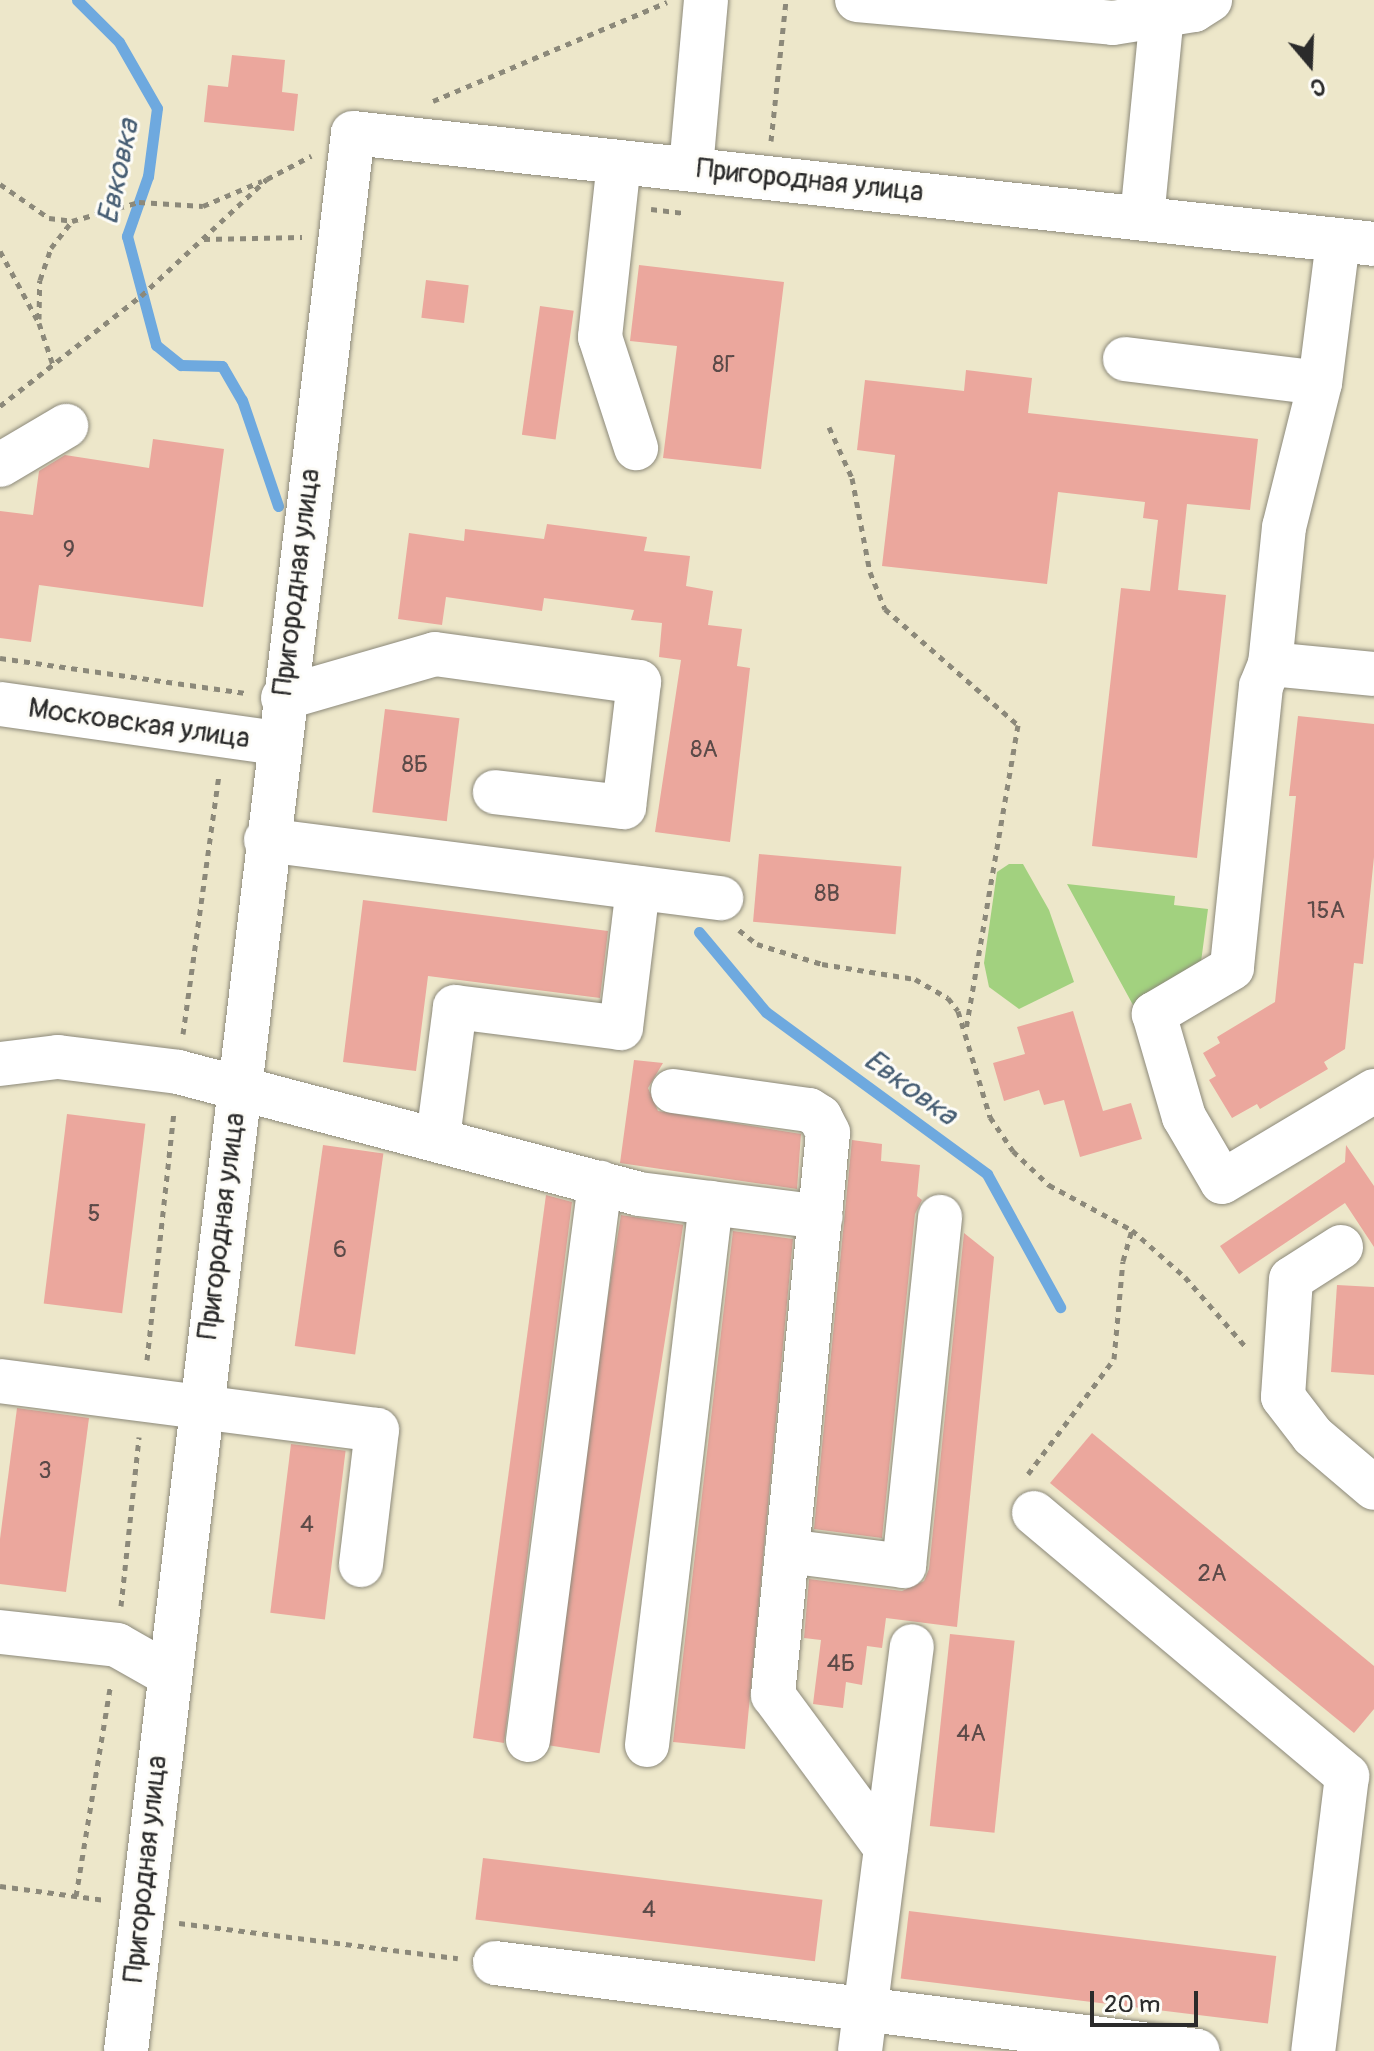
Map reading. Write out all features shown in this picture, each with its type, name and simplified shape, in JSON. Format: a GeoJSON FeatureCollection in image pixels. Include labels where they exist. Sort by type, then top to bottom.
{"type":"FeatureCollection","features":[{"type":"Feature","properties":{"kind":"street"},"geometry":{"type":"LineString","coordinates":[[691,168],[706,0]]}},
{"type":"Feature","properties":{"kind":"street"},"geometry":{"type":"LineString","coordinates":[[857,0],[1113,23],[1194,10],[1210,0]]}},
{"type":"Feature","properties":{"kind":"street"},"geometry":{"type":"LineString","coordinates":[[1142,218],[1162,15]]}},
{"type":"Feature","properties":{"kind":"street","name":"Пригородная улица"},"geometry":{"type":"LineString","coordinates":[[126,2051],[266,840],[353,133],[1356,242]]}},
{"type":"Feature","properties":{"kind":"street"},"geometry":{"type":"LineString","coordinates":[[619,162],[600,337],[636,448]]}},
{"type":"Feature","properties":{"kind":"street"},"geometry":{"type":"LineString","coordinates":[[1356,242],[1284,527],[1270,664],[1261,686],[1232,968],[1154,1014],[1184,1117],[1222,1182],[1374,1091]]}},
{"type":"Feature","properties":{"kind":"street"},"geometry":{"type":"LineString","coordinates":[[1125,359],[1320,383]]}},
{"type":"Feature","properties":{"kind":"street"},"geometry":{"type":"LineString","coordinates":[[0,465],[66,426]]}},
{"type":"Feature","properties":{"kind":"street"},"geometry":{"type":"LineString","coordinates":[[283,698],[435,654],[639,682],[624,807],[495,792]]}},
{"type":"Feature","properties":{"kind":"street"},"geometry":{"type":"LineString","coordinates":[[1270,664],[1374,674]]}},
{"type":"Feature","properties":{"kind":"street","name":"Московская улица"},"geometry":{"type":"LineString","coordinates":[[0,704],[278,743]]}},
{"type":"Feature","properties":{"kind":"street"},"geometry":{"type":"LineString","coordinates":[[266,840],[721,898]]}},
{"type":"Feature","properties":{"kind":"street"},"geometry":{"type":"LineString","coordinates":[[438,1138],[455,1007],[621,1028],[638,888]]}},
{"type":"Feature","properties":{"kind":"street"},"geometry":{"type":"LineString","coordinates":[[0,1064],[58,1057],[178,1072],[600,1183],[711,1203],[821,1217]]}},
{"type":"Feature","properties":{"kind":"street"},"geometry":{"type":"LineString","coordinates":[[673,1091],[809,1110],[820,1117],[829,1143],[773,1695],[886,1848]]}},
{"type":"Feature","properties":{"kind":"street"},"geometry":{"type":"LineString","coordinates":[[528,1740],[600,1183]]}},
{"type":"Feature","properties":{"kind":"street"},"geometry":{"type":"LineString","coordinates":[[647,1745],[711,1203]]}},
{"type":"Feature","properties":{"kind":"street"},"geometry":{"type":"LineString","coordinates":[[787,1551],[904,1566],[940,1217]]}},
{"type":"Feature","properties":{"kind":"street"},"geometry":{"type":"LineString","coordinates":[[1341,1247],[1291,1279],[1283,1397],[1313,1436],[1374,1488]]}},
{"type":"Feature","properties":{"kind":"street"},"geometry":{"type":"LineString","coordinates":[[0,1381],[377,1430],[361,1565]]}},
{"type":"Feature","properties":{"kind":"street"},"geometry":{"type":"LineString","coordinates":[[1034,1513],[1347,1776],[1313,2051]]}},
{"type":"Feature","properties":{"kind":"street"},"geometry":{"type":"LineString","coordinates":[[0,1632],[117,1645],[168,1674]]}},
{"type":"Feature","properties":{"kind":"street"},"geometry":{"type":"LineString","coordinates":[[860,2051],[912,1646]]}},
{"type":"Feature","properties":{"kind":"street"},"geometry":{"type":"LineString","coordinates":[[495,1963],[1198,2051]]}},
{"type":"Feature","properties":{"kind":"path"},"geometry":{"type":"LineString","coordinates":[[423,105],[672,0]]}},
{"type":"Feature","properties":{"kind":"path"},"geometry":{"type":"LineString","coordinates":[[0,184],[49,218],[72,221],[139,202],[203,206],[267,179],[353,133]]}},
{"type":"Feature","properties":{"kind":"path"},"geometry":{"type":"LineString","coordinates":[[0,406],[141,296],[267,179]]}},
{"type":"Feature","properties":{"kind":"path"},"geometry":{"type":"LineString","coordinates":[[39,323],[40,280],[51,248],[72,221]]}},
{"type":"Feature","properties":{"kind":"path"},"geometry":{"type":"LineString","coordinates":[[203,239],[339,237]]}},
{"type":"Feature","properties":{"kind":"path"},"geometry":{"type":"LineString","coordinates":[[0,251],[39,323],[53,365]]}},
{"type":"Feature","properties":{"kind":"path"},"geometry":{"type":"LineString","coordinates":[[829,427],[852,478],[870,572],[885,609],[1018,725],[965,1034]]}},
{"type":"Feature","properties":{"kind":"path"},"geometry":{"type":"LineString","coordinates":[[0,658],[283,698]]}},
{"type":"Feature","properties":{"kind":"path"},"geometry":{"type":"LineString","coordinates":[[76,1896],[117,1645],[178,1072],[231,691]]}},
{"type":"Feature","properties":{"kind":"path"},"geometry":{"type":"LineString","coordinates":[[721,898],[742,932],[757,944],[822,964],[933,986],[958,1011],[990,1117],[1013,1151],[1049,1185],[1132,1230],[1185,1277],[1247,1348]]}},
{"type":"Feature","properties":{"kind":"path"},"geometry":{"type":"LineString","coordinates":[[1034,1513],[1025,1485],[1029,1472],[1114,1359],[1123,1261],[1132,1230]]}},
{"type":"Feature","properties":{"kind":"path"},"geometry":{"type":"LineString","coordinates":[[0,1886],[142,1905],[184,1925],[495,1963]]}},
{"type":"Feature","properties":{"kind":"green space"},"geometry":{"type":"Polygon","coordinates":[[[1009,864],[1023,864],[1049,910],[1074,982],[1019,1009],[989,987],[984,963],[997,872],[1009,864]]]}},
{"type":"Feature","properties":{"kind":"green space"},"geometry":{"type":"Polygon","coordinates":[[[1067,884],[1175,896],[1174,905],[1208,909],[1201,962],[1133,1005],[1067,884]]]}},
{"type":"Feature","properties":{"kind":"building"},"geometry":{"type":"Polygon","coordinates":[[[232,55],[285,60],[282,92],[298,94],[294,131],[204,122],[208,85],[228,87],[232,55]]]}},
{"type":"Feature","properties":{"kind":"building"},"geometry":{"type":"Polygon","coordinates":[[[639,265],[784,282],[761,469],[663,458],[677,346],[630,341],[639,265]]]}},
{"type":"Feature","properties":{"kind":"building"},"geometry":{"type":"Polygon","coordinates":[[[426,280],[469,285],[464,323],[421,318],[426,280]]]}},
{"type":"Feature","properties":{"kind":"building"},"geometry":{"type":"Polygon","coordinates":[[[540,306],[574,311],[556,439],[522,435],[540,306]]]}},
{"type":"Feature","properties":{"kind":"building"},"geometry":{"type":"Polygon","coordinates":[[[966,370],[1032,378],[1028,413],[1258,439],[1250,510],[1187,504],[1178,590],[1226,595],[1197,858],[1092,846],[1121,588],[1150,591],[1158,520],[1143,518],[1145,502],[1058,492],[1047,584],[882,566],[895,455],[857,450],[865,380],[964,391],[966,370]]]}},
{"type":"Feature","properties":{"kind":"building"},"geometry":{"type":"Polygon","coordinates":[[[153,439],[224,449],[203,607],[39,585],[31,642],[0,638],[0,511],[33,515],[39,471],[65,455],[149,468],[153,439]]]}},
{"type":"Feature","properties":{"kind":"building"},"geometry":{"type":"Polygon","coordinates":[[[547,524],[647,537],[644,551],[690,556],[686,586],[713,591],[708,625],[742,629],[737,666],[750,668],[730,842],[655,832],[681,660],[659,657],[662,623],[631,620],[634,610],[544,598],[542,611],[446,597],[442,625],[398,619],[409,533],[464,541],[465,529],[544,539],[547,524]]]}},
{"type":"Feature","properties":{"kind":"building"},"geometry":{"type":"Polygon","coordinates":[[[385,709],[459,718],[447,821],[372,812],[385,709]]]}},
{"type":"Feature","properties":{"kind":"building"},"geometry":{"type":"Polygon","coordinates":[[[1298,716],[1374,724],[1374,857],[1363,964],[1354,963],[1345,1049],[1324,1062],[1328,1069],[1260,1109],[1257,1104],[1232,1118],[1209,1080],[1216,1076],[1203,1053],[1220,1043],[1217,1037],[1275,1002],[1296,796],[1289,796],[1298,716]]]}},
{"type":"Feature","properties":{"kind":"building"},"geometry":{"type":"Polygon","coordinates":[[[759,854],[901,866],[896,934],[753,922],[759,854]]]}},
{"type":"Feature","properties":{"kind":"building"},"geometry":{"type":"Polygon","coordinates":[[[363,900],[608,931],[600,998],[428,976],[416,1071],[343,1062],[363,900]]]}},
{"type":"Feature","properties":{"kind":"building"},"geometry":{"type":"Polygon","coordinates":[[[1073,1011],[1103,1111],[1131,1103],[1142,1139],[1080,1157],[1064,1100],[1044,1105],[1039,1090],[1004,1101],[993,1063],[1025,1054],[1017,1027],[1073,1011]]]}},
{"type":"Feature","properties":{"kind":"building"},"geometry":{"type":"Polygon","coordinates":[[[634,1060],[663,1063],[648,1088],[658,1111],[801,1134],[797,1189],[620,1163],[634,1060]]]}},
{"type":"Feature","properties":{"kind":"building"},"geometry":{"type":"Polygon","coordinates":[[[67,1114],[145,1124],[122,1313],[44,1304],[67,1114]]]}},
{"type":"Feature","properties":{"kind":"building"},"geometry":{"type":"Polygon","coordinates":[[[852,1140],[882,1144],[881,1161],[920,1165],[917,1196],[922,1200],[915,1214],[882,1538],[814,1529],[852,1140]]]}},
{"type":"Feature","properties":{"kind":"building"},"geometry":{"type":"Polygon","coordinates":[[[323,1145],[383,1153],[355,1355],[295,1346],[323,1145]]]}},
{"type":"Feature","properties":{"kind":"building"},"geometry":{"type":"Polygon","coordinates":[[[1346,1145],[1374,1186],[1374,1247],[1345,1203],[1239,1274],[1220,1246],[1345,1162],[1346,1145]]]}},
{"type":"Feature","properties":{"kind":"building"},"geometry":{"type":"Polygon","coordinates":[[[546,1195],[572,1202],[504,1743],[473,1738],[546,1195]]]}},
{"type":"Feature","properties":{"kind":"building"},"geometry":{"type":"Polygon","coordinates":[[[621,1215],[683,1225],[600,1753],[537,1743],[621,1215]]]}},
{"type":"Feature","properties":{"kind":"building"},"geometry":{"type":"Polygon","coordinates":[[[733,1231],[793,1239],[745,1749],[673,1742],[733,1231]]]}},
{"type":"Feature","properties":{"kind":"building"},"geometry":{"type":"Polygon","coordinates":[[[964,1233],[994,1257],[957,1627],[886,1618],[882,1648],[867,1646],[862,1685],[846,1682],[843,1708],[813,1704],[821,1640],[804,1638],[809,1579],[902,1591],[924,1581],[929,1569],[964,1233]]]}},
{"type":"Feature","properties":{"kind":"building"},"geometry":{"type":"Polygon","coordinates":[[[1337,1285],[1374,1287],[1374,1375],[1331,1372],[1337,1285]]]}},
{"type":"Feature","properties":{"kind":"building"},"geometry":{"type":"Polygon","coordinates":[[[17,1408],[89,1418],[66,1592],[0,1584],[0,1539],[17,1408]]]}},
{"type":"Feature","properties":{"kind":"building"},"geometry":{"type":"Polygon","coordinates":[[[1092,1433],[1374,1666],[1374,1709],[1354,1733],[1050,1483],[1092,1433]]]}},
{"type":"Feature","properties":{"kind":"building"},"geometry":{"type":"Polygon","coordinates":[[[291,1444],[346,1451],[325,1619],[270,1613],[291,1444]]]}},
{"type":"Feature","properties":{"kind":"building"},"geometry":{"type":"Polygon","coordinates":[[[950,1634],[1015,1641],[994,1833],[930,1826],[950,1634]]]}},
{"type":"Feature","properties":{"kind":"building"},"geometry":{"type":"Polygon","coordinates":[[[483,1858],[822,1900],[815,1961],[475,1920],[483,1858]]]}},
{"type":"Feature","properties":{"kind":"building"},"geometry":{"type":"Polygon","coordinates":[[[909,1911],[1276,1956],[1268,2024],[901,1978],[909,1911]]]}},
{"type":"Feature","properties":{"kind":"waterway","name":"Евковка"},"geometry":{"type":"LineString","coordinates":[[77,0],[119,42],[157,108],[148,176],[127,236],[156,345],[181,365],[222,366],[242,400],[278,506]]}},
{"type":"Feature","properties":{"kind":"waterway","name":"Евковка"},"geometry":{"type":"LineString","coordinates":[[699,932],[766,1012],[987,1174],[1060,1307]]}}]}
